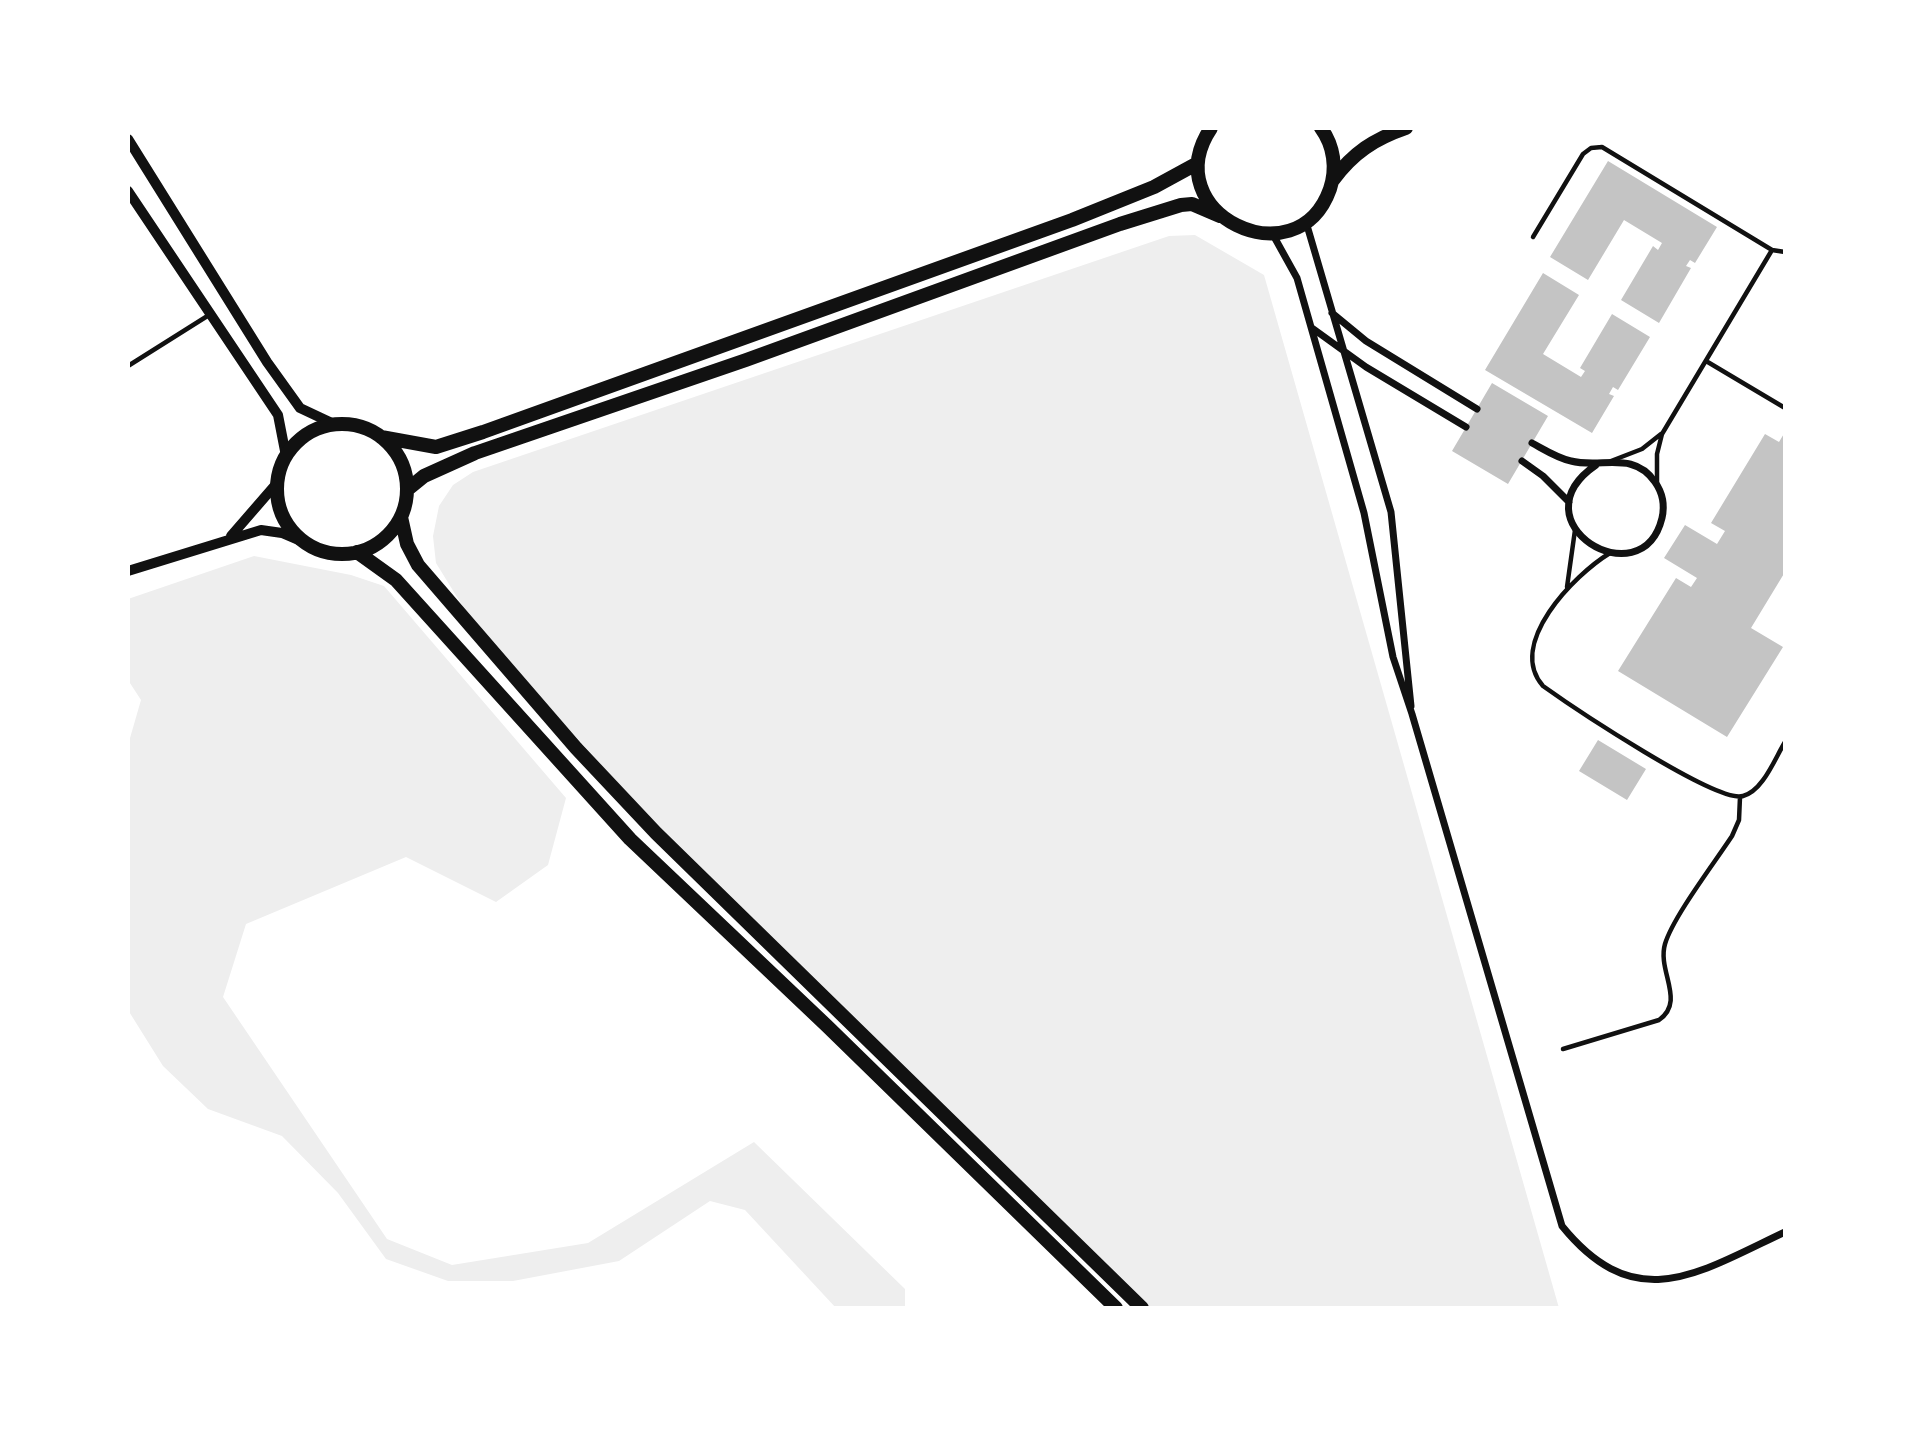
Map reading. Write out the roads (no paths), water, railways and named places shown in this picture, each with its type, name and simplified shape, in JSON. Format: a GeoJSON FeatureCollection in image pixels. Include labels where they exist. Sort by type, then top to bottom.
{"type":"FeatureCollection","features":[{"type":"Feature","properties":{"kind":"main road"},"geometry":{"type":"LineString","coordinates":[[1211,128],[1200,149],[1198,163],[1203,192],[1220,216]]}},
{"type":"Feature","properties":{"kind":"main road"},"geometry":{"type":"LineString","coordinates":[[1321,128],[1333,158],[1332,181]]}},
{"type":"Feature","properties":{"kind":"main road"},"geometry":{"type":"LineString","coordinates":[[408,489],[424,475],[475,453],[746,360],[1120,224],[1181,205],[1192,204],[1242,229],[1272,233],[1306,222],[1322,205],[1332,181],[1348,160],[1362,148],[1406,128]]}},
{"type":"Feature","properties":{"kind":"main road"},"geometry":{"type":"LineString","coordinates":[[381,437],[401,460],[408,489],[401,517],[387,537],[357,552],[330,553],[303,542],[284,520],[278,502],[277,483],[286,456],[306,435],[334,424],[363,428],[381,437],[436,447],[1083,216],[1154,187],[1198,163]]}},
{"type":"Feature","properties":{"kind":"main road"},"geometry":{"type":"LineString","coordinates":[[401,517],[407,544],[418,565],[629,805],[749,926],[1142,1308]]}},
{"type":"Feature","properties":{"kind":"main road"},"geometry":{"type":"LineString","coordinates":[[357,552],[396,580],[630,839],[827,1026],[1116,1308]]}},
{"type":"Feature","properties":{"kind":"street"},"geometry":{"type":"LineString","coordinates":[[129,145],[267,362],[300,408],[334,424]]}},
{"type":"Feature","properties":{"kind":"street"},"geometry":{"type":"LineString","coordinates":[[128,191],[278,415],[286,456]]}},
{"type":"Feature","properties":{"kind":"street"},"geometry":{"type":"LineString","coordinates":[[1306,222],[1391,512],[1412,714]]}},
{"type":"Feature","properties":{"kind":"street"},"geometry":{"type":"LineString","coordinates":[[1272,233],[1297,278],[1312,327],[1364,513],[1396,671],[1412,714],[1562,1226],[1579,1247],[1599,1263],[1621,1275],[1650,1280],[1673,1279],[1698,1273],[1785,1232]]}},
{"type":"Feature","properties":{"kind":"street"},"geometry":{"type":"LineString","coordinates":[[1332,313],[1366,341],[1477,409]]}},
{"type":"Feature","properties":{"kind":"street"},"geometry":{"type":"LineString","coordinates":[[1312,327],[1344,353],[1466,427]]}},
{"type":"Feature","properties":{"kind":"street"},"geometry":{"type":"LineString","coordinates":[[1532,443],[1564,459],[1596,465]]}},
{"type":"Feature","properties":{"kind":"street"},"geometry":{"type":"LineString","coordinates":[[1522,461],[1543,476],[1569,502]]}},
{"type":"Feature","properties":{"kind":"street"},"geometry":{"type":"LineString","coordinates":[[1611,461],[1639,467],[1657,485],[1663,502],[1656,531],[1634,550],[1611,553],[1588,545],[1575,530],[1569,502],[1573,487],[1583,474],[1596,465],[1611,461]]}},
{"type":"Feature","properties":{"kind":"street"},"geometry":{"type":"LineString","coordinates":[[229,538],[277,483]]}},
{"type":"Feature","properties":{"kind":"street"},"geometry":{"type":"LineString","coordinates":[[128,572],[261,530],[282,533],[303,542]]}},
{"type":"Feature","properties":{"kind":"lane"},"geometry":{"type":"LineString","coordinates":[[1533,237],[1583,154],[1591,148],[1602,148],[1772,250],[1785,252]]}},
{"type":"Feature","properties":{"kind":"lane"},"geometry":{"type":"LineString","coordinates":[[1657,485],[1656,461],[1662,434],[1772,250]]}},
{"type":"Feature","properties":{"kind":"lane"},"geometry":{"type":"LineString","coordinates":[[128,366],[209,315]]}},
{"type":"Feature","properties":{"kind":"lane"},"geometry":{"type":"LineString","coordinates":[[1706,361],[1785,408]]}},
{"type":"Feature","properties":{"kind":"lane"},"geometry":{"type":"LineString","coordinates":[[1611,461],[1642,449],[1662,434]]}},
{"type":"Feature","properties":{"kind":"lane"},"geometry":{"type":"LineString","coordinates":[[1575,530],[1567,587],[1531,649],[1531,669],[1536,679],[1578,710],[1720,793],[1740,797],[1756,789],[1785,742]]}},
{"type":"Feature","properties":{"kind":"lane"},"geometry":{"type":"LineString","coordinates":[[1567,587],[1611,553]]}},
{"type":"Feature","properties":{"kind":"lane"},"geometry":{"type":"LineString","coordinates":[[1563,1049],[1659,1020],[1668,1014],[1672,1005],[1664,968],[1664,945],[1732,836],[1739,820],[1740,797]]}}]}
